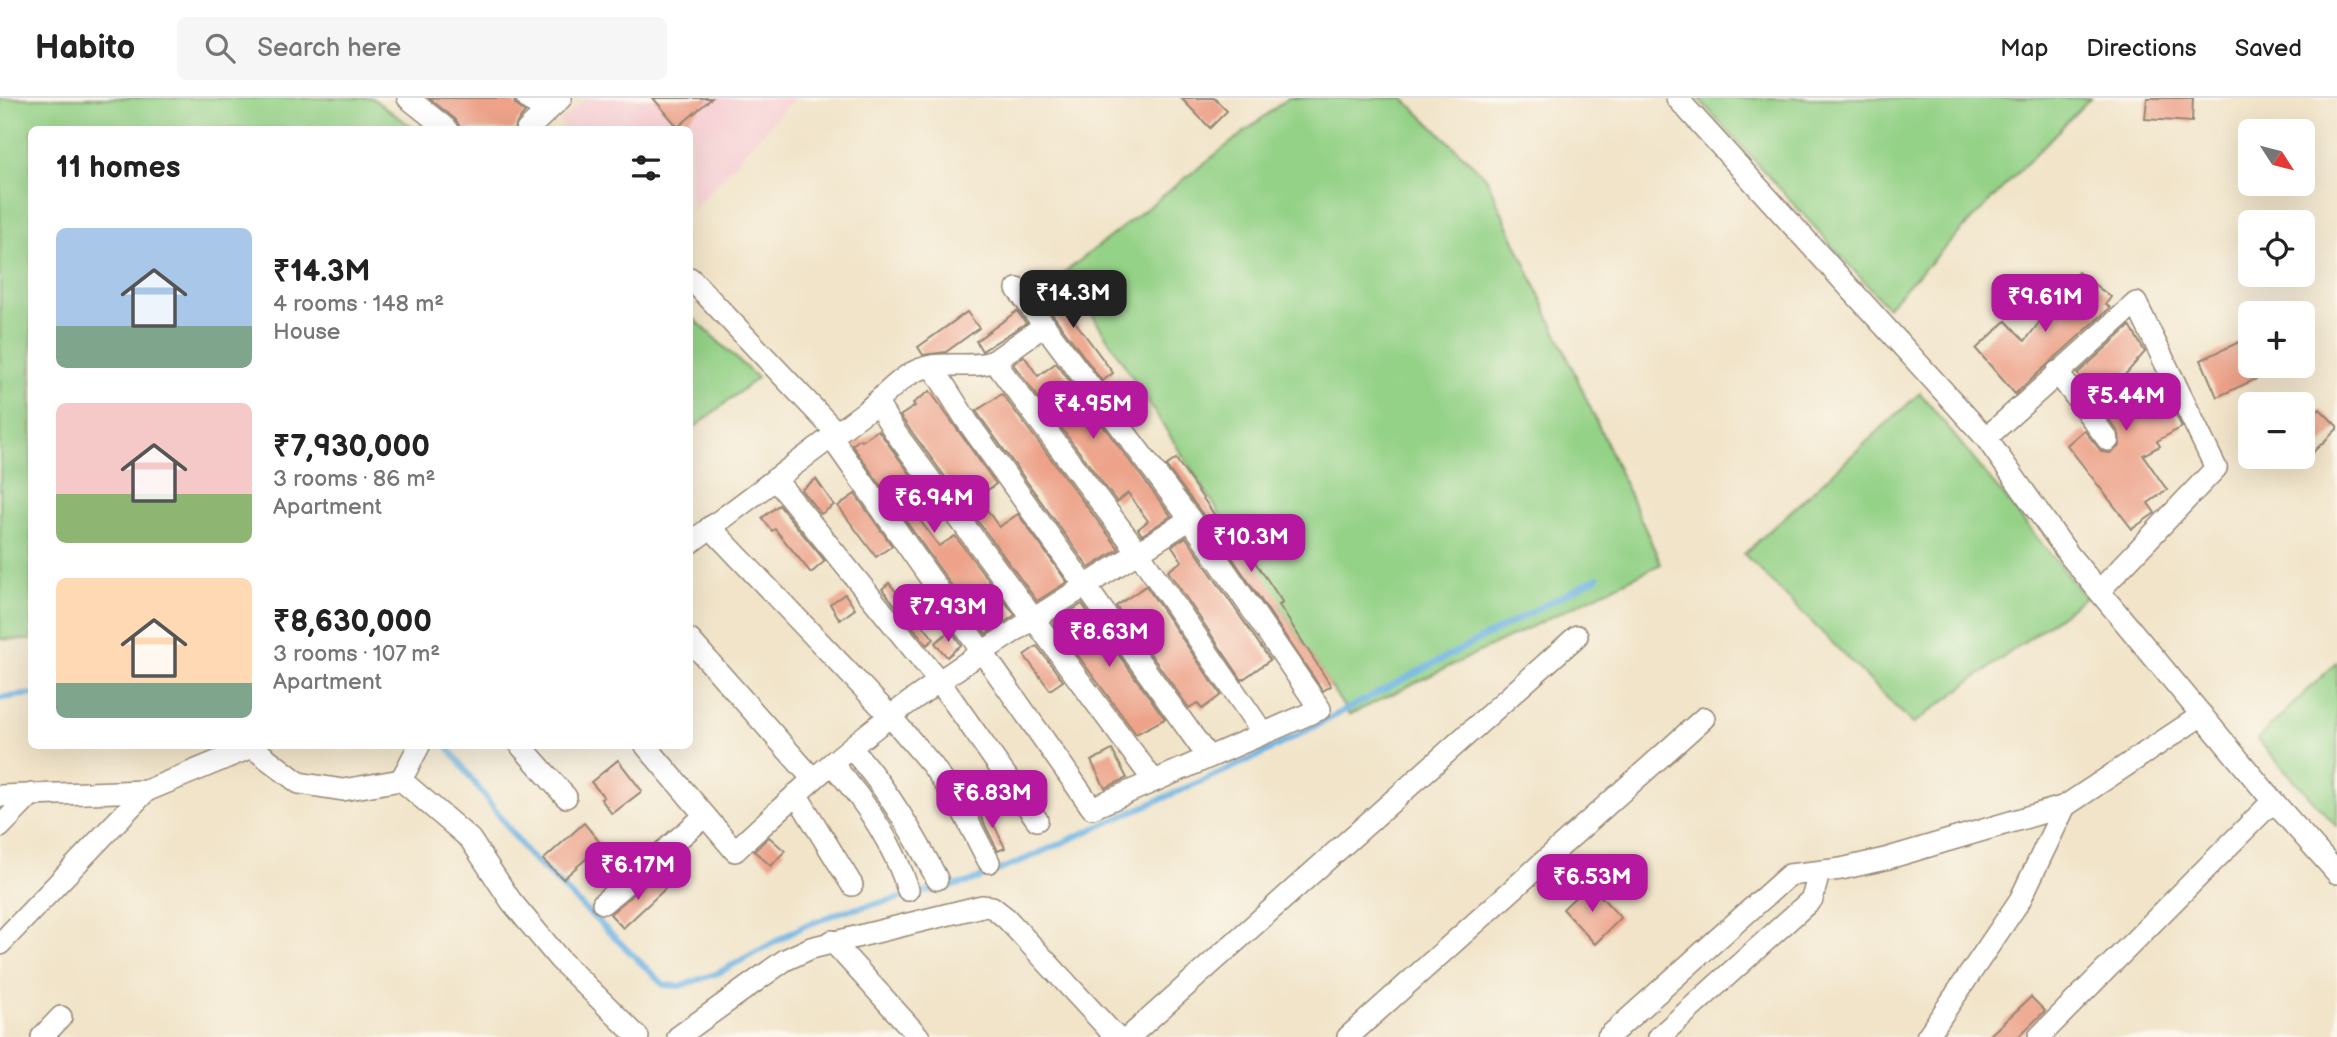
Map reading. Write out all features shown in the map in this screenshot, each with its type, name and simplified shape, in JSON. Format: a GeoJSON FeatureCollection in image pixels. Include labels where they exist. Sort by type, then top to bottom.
{"type":"FeatureCollection","features":[{"type":"Feature","properties":{"kind":"street"},"geometry":{"type":"LineString","coordinates":[[408,98],[443,126]]}},
{"type":"Feature","properties":{"kind":"street"},"geometry":{"type":"LineString","coordinates":[[527,98],[553,105]]}},
{"type":"Feature","properties":{"kind":"street"},"geometry":{"type":"LineString","coordinates":[[1676,98],[1986,438],[2069,555],[2273,801],[2337,873]]}},
{"type":"Feature","properties":{"kind":"street"},"geometry":{"type":"LineString","coordinates":[[531,126],[553,105]]}},
{"type":"Feature","properties":{"kind":"street"},"geometry":{"type":"LineString","coordinates":[[693,281],[834,435],[1092,808],[1320,709],[1190,519],[1017,289]]}},
{"type":"Feature","properties":{"kind":"street"},"geometry":{"type":"LineString","coordinates":[[1986,438],[2136,303],[2216,468],[2099,591]]}},
{"type":"Feature","properties":{"kind":"street"},"geometry":{"type":"LineString","coordinates":[[693,541],[877,403],[912,373],[950,363],[985,365],[1045,325]]}},
{"type":"Feature","properties":{"kind":"street"},"geometry":{"type":"LineString","coordinates":[[994,361],[1139,553],[1263,733]]}},
{"type":"Feature","properties":{"kind":"street"},"geometry":{"type":"LineString","coordinates":[[932,366],[967,421],[1208,757]]}},
{"type":"Feature","properties":{"kind":"street"},"geometry":{"type":"LineString","coordinates":[[2057,372],[2108,440]]}},
{"type":"Feature","properties":{"kind":"street"},"geometry":{"type":"LineString","coordinates":[[877,403],[895,432],[1154,781]]}},
{"type":"Feature","properties":{"kind":"street"},"geometry":{"type":"LineString","coordinates":[[775,479],[939,681],[1037,820]]}},
{"type":"Feature","properties":{"kind":"street"},"geometry":{"type":"LineString","coordinates":[[649,749],[735,850],[813,779],[890,716],[983,652],[1190,519]]}},
{"type":"Feature","properties":{"kind":"street"},"geometry":{"type":"LineString","coordinates":[[710,527],[890,716],[947,785],[989,862]]}},
{"type":"Feature","properties":{"kind":"street"},"geometry":{"type":"LineString","coordinates":[[1129,1037],[1577,636]]}},
{"type":"Feature","properties":{"kind":"street"},"geometry":{"type":"LineString","coordinates":[[693,643],[813,779]]}},
{"type":"Feature","properties":{"kind":"street"},"geometry":{"type":"LineString","coordinates":[[1608,1037],[1789,875],[1819,873],[1885,859],[2065,806],[2202,715]]}},
{"type":"Feature","properties":{"kind":"street"},"geometry":{"type":"LineString","coordinates":[[1348,1037],[1704,718]]}},
{"type":"Feature","properties":{"kind":"street"},"geometry":{"type":"LineString","coordinates":[[851,748],[873,772],[916,838],[937,879]]}},
{"type":"Feature","properties":{"kind":"street"},"geometry":{"type":"LineString","coordinates":[[0,796],[146,792],[248,749]]}},
{"type":"Feature","properties":{"kind":"street"},"geometry":{"type":"LineString","coordinates":[[256,749],[299,783],[343,790],[401,780],[417,749]]}},
{"type":"Feature","properties":{"kind":"street"},"geometry":{"type":"LineString","coordinates":[[524,749],[566,797]]}},
{"type":"Feature","properties":{"kind":"street"},"geometry":{"type":"LineString","coordinates":[[832,764],[867,807],[884,834],[900,864],[908,890]]}},
{"type":"Feature","properties":{"kind":"street"},"geometry":{"type":"LineString","coordinates":[[401,780],[470,839],[511,901],[560,960],[638,1037]]}},
{"type":"Feature","properties":{"kind":"street"},"geometry":{"type":"LineString","coordinates":[[0,944],[146,792]]}},
{"type":"Feature","properties":{"kind":"street"},"geometry":{"type":"LineString","coordinates":[[0,827],[32,794]]}},
{"type":"Feature","properties":{"kind":"street"},"geometry":{"type":"LineString","coordinates":[[796,794],[852,885]]}},
{"type":"Feature","properties":{"kind":"street"},"geometry":{"type":"LineString","coordinates":[[2039,1037],[2273,801]]}},
{"type":"Feature","properties":{"kind":"street"},"geometry":{"type":"LineString","coordinates":[[1927,1037],[2020,900],[2065,806]]}},
{"type":"Feature","properties":{"kind":"street"},"geometry":{"type":"LineString","coordinates":[[603,903],[705,816]]}},
{"type":"Feature","properties":{"kind":"street"},"geometry":{"type":"LineString","coordinates":[[1659,1037],[1812,899],[1819,873]]}},
{"type":"Feature","properties":{"kind":"street"},"geometry":{"type":"LineString","coordinates":[[678,1037],[785,960],[832,941],[982,906],[992,907],[1006,918],[1115,1037]]}},
{"type":"Feature","properties":{"kind":"street"},"geometry":{"type":"LineString","coordinates":[[832,941],[919,1037]]}},
{"type":"Feature","properties":{"kind":"street"},"geometry":{"type":"LineString","coordinates":[[42,1037],[61,1017]]}},
{"type":"Feature","properties":{"kind":"shaded area"},"geometry":{"type":"Polygon","coordinates":[[[586,98],[794,98],[693,210],[693,126],[564,126],[560,122],[586,98]]]}},
{"type":"Feature","properties":{"kind":"green space"},"geometry":{"type":"Polygon","coordinates":[[[0,98],[372,98],[411,126],[28,126],[28,640],[0,639],[0,98]]]}},
{"type":"Feature","properties":{"kind":"green space"},"geometry":{"type":"Polygon","coordinates":[[[1288,98],[1403,98],[1486,177],[1661,564],[1349,715],[1065,272],[1288,98]]]}},
{"type":"Feature","properties":{"kind":"green space"},"geometry":{"type":"Polygon","coordinates":[[[1698,98],[2090,98],[1887,307],[1698,98]]]}},
{"type":"Feature","properties":{"kind":"green space"},"geometry":{"type":"Polygon","coordinates":[[[693,318],[757,378],[693,429],[693,318]]]}},
{"type":"Feature","properties":{"kind":"green space"},"geometry":{"type":"Polygon","coordinates":[[[1920,393],[2085,597],[1913,724],[1744,554],[1920,393]]]}},
{"type":"Feature","properties":{"kind":"green space"},"geometry":{"type":"Polygon","coordinates":[[[2337,662],[2337,827],[2257,739],[2337,662]]]}},
{"type":"Feature","properties":{"kind":"building"},"geometry":{"type":"Polygon","coordinates":[[[429,98],[514,98],[515,104],[525,113],[516,126],[459,126],[456,120],[429,98]]]}},
{"type":"Feature","properties":{"kind":"building"},"geometry":{"type":"Polygon","coordinates":[[[653,98],[712,98],[679,126],[653,98]]]}},
{"type":"Feature","properties":{"kind":"building"},"geometry":{"type":"Polygon","coordinates":[[[1181,98],[1214,98],[1227,111],[1210,128],[1181,98]]]}},
{"type":"Feature","properties":{"kind":"building"},"geometry":{"type":"Polygon","coordinates":[[[2147,98],[2193,98],[2192,122],[2145,119],[2147,98]]]}},
{"type":"Feature","properties":{"kind":"building"},"geometry":{"type":"Polygon","coordinates":[[[2078,272],[2111,297],[2106,304],[2110,308],[2015,394],[1976,349],[2006,321],[2025,341],[2078,272]]]}},
{"type":"Feature","properties":{"kind":"building"},"geometry":{"type":"Polygon","coordinates":[[[1050,281],[1065,301],[1062,304],[1113,373],[1102,381],[1036,292],[1050,281]]]}},
{"type":"Feature","properties":{"kind":"building"},"geometry":{"type":"Polygon","coordinates":[[[1017,311],[1026,323],[982,351],[976,341],[1017,311]]]}},
{"type":"Feature","properties":{"kind":"building"},"geometry":{"type":"Polygon","coordinates":[[[967,312],[979,328],[946,352],[923,355],[918,347],[967,312]]]}},
{"type":"Feature","properties":{"kind":"building"},"geometry":{"type":"Polygon","coordinates":[[[2130,326],[2145,352],[2117,384],[2137,404],[2163,389],[2182,427],[2157,441],[2160,446],[2143,455],[2167,490],[2148,503],[2155,513],[2132,529],[2067,445],[2084,430],[2102,452],[2110,453],[2120,446],[2119,433],[2095,400],[2102,393],[2077,374],[2130,326]]]}},
{"type":"Feature","properties":{"kind":"building"},"geometry":{"type":"Polygon","coordinates":[[[2238,342],[2238,378],[2256,379],[2217,397],[2201,360],[2238,342]]]}},
{"type":"Feature","properties":{"kind":"building"},"geometry":{"type":"Polygon","coordinates":[[[1024,356],[1038,376],[1056,363],[1171,516],[1142,535],[1138,529],[1148,521],[1128,493],[1117,502],[1013,364],[1024,356]]]}},
{"type":"Feature","properties":{"kind":"building"},"geometry":{"type":"Polygon","coordinates":[[[930,391],[996,484],[978,497],[999,527],[1018,514],[1067,582],[1037,601],[900,416],[930,391]]]}},
{"type":"Feature","properties":{"kind":"building"},"geometry":{"type":"Polygon","coordinates":[[[1002,394],[1119,549],[1089,568],[976,411],[1002,394]]]}},
{"type":"Feature","properties":{"kind":"building"},"geometry":{"type":"Polygon","coordinates":[[[2320,409],[2337,429],[2315,450],[2315,414],[2320,409]]]}},
{"type":"Feature","properties":{"kind":"building"},"geometry":{"type":"Polygon","coordinates":[[[878,430],[929,500],[913,511],[939,546],[955,536],[1015,615],[986,634],[852,445],[878,430]]]}},
{"type":"Feature","properties":{"kind":"building"},"geometry":{"type":"Polygon","coordinates":[[[1176,459],[1220,523],[1222,522],[1235,540],[1238,538],[1269,582],[1283,603],[1279,605],[1331,686],[1323,691],[1201,512],[1166,466],[1176,459]]]}},
{"type":"Feature","properties":{"kind":"building"},"geometry":{"type":"Polygon","coordinates":[[[816,479],[834,505],[821,514],[801,490],[816,479]]]}},
{"type":"Feature","properties":{"kind":"building"},"geometry":{"type":"Polygon","coordinates":[[[855,494],[892,546],[876,557],[838,506],[855,494]]]}},
{"type":"Feature","properties":{"kind":"building"},"geometry":{"type":"Polygon","coordinates":[[[779,505],[825,561],[811,573],[775,529],[772,531],[762,518],[779,505]]]}},
{"type":"Feature","properties":{"kind":"building"},"geometry":{"type":"Polygon","coordinates":[[[1186,537],[1270,660],[1242,680],[1168,571],[1182,561],[1172,546],[1186,537]]]}},
{"type":"Feature","properties":{"kind":"building"},"geometry":{"type":"Polygon","coordinates":[[[889,583],[934,639],[927,645],[882,589],[889,583]]]}},
{"type":"Feature","properties":{"kind":"building"},"geometry":{"type":"Polygon","coordinates":[[[1146,586],[1221,695],[1202,709],[1197,703],[1189,708],[1116,606],[1146,586]]]}},
{"type":"Feature","properties":{"kind":"building"},"geometry":{"type":"Polygon","coordinates":[[[845,594],[855,609],[840,620],[830,604],[845,594]]]}},
{"type":"Feature","properties":{"kind":"building"},"geometry":{"type":"Polygon","coordinates":[[[1082,604],[1165,719],[1136,734],[1053,622],[1082,604]]]}},
{"type":"Feature","properties":{"kind":"building"},"geometry":{"type":"Polygon","coordinates":[[[951,630],[961,645],[947,657],[935,643],[951,630]]]}},
{"type":"Feature","properties":{"kind":"building"},"geometry":{"type":"Polygon","coordinates":[[[1037,646],[1063,681],[1050,690],[1024,655],[1037,646]]]}},
{"type":"Feature","properties":{"kind":"building"},"geometry":{"type":"Polygon","coordinates":[[[1112,750],[1127,778],[1105,788],[1091,761],[1112,750]]]}},
{"type":"Feature","properties":{"kind":"building"},"geometry":{"type":"Polygon","coordinates":[[[618,760],[642,791],[612,814],[601,799],[604,797],[591,782],[618,760]]]}},
{"type":"Feature","properties":{"kind":"building"},"geometry":{"type":"Polygon","coordinates":[[[987,810],[1005,848],[998,851],[979,813],[987,810]]]}},
{"type":"Feature","properties":{"kind":"building"},"geometry":{"type":"Polygon","coordinates":[[[584,823],[602,845],[563,879],[543,860],[584,823]]]}},
{"type":"Feature","properties":{"kind":"building"},"geometry":{"type":"Polygon","coordinates":[[[769,837],[785,851],[771,866],[754,851],[769,837]]]}},
{"type":"Feature","properties":{"kind":"building"},"geometry":{"type":"Polygon","coordinates":[[[655,876],[665,889],[623,928],[610,914],[655,876]]]}},
{"type":"Feature","properties":{"kind":"building"},"geometry":{"type":"Polygon","coordinates":[[[1589,884],[1621,918],[1595,944],[1563,909],[1589,884]]]}},
{"type":"Feature","properties":{"kind":"building"},"geometry":{"type":"Polygon","coordinates":[[[2031,997],[2045,1011],[2018,1037],[1988,1037],[2031,997]]]}},
{"type":"Feature","properties":{"kind":"waterway"},"geometry":{"type":"LineString","coordinates":[[449,749],[528,854],[664,985],[680,986],[718,973],[802,927],[841,912],[969,882],[1012,865],[1256,757],[1598,577]]}},
{"type":"Feature","properties":{"kind":"waterway"},"geometry":{"type":"LineString","coordinates":[[0,698],[28,694]]}}]}
